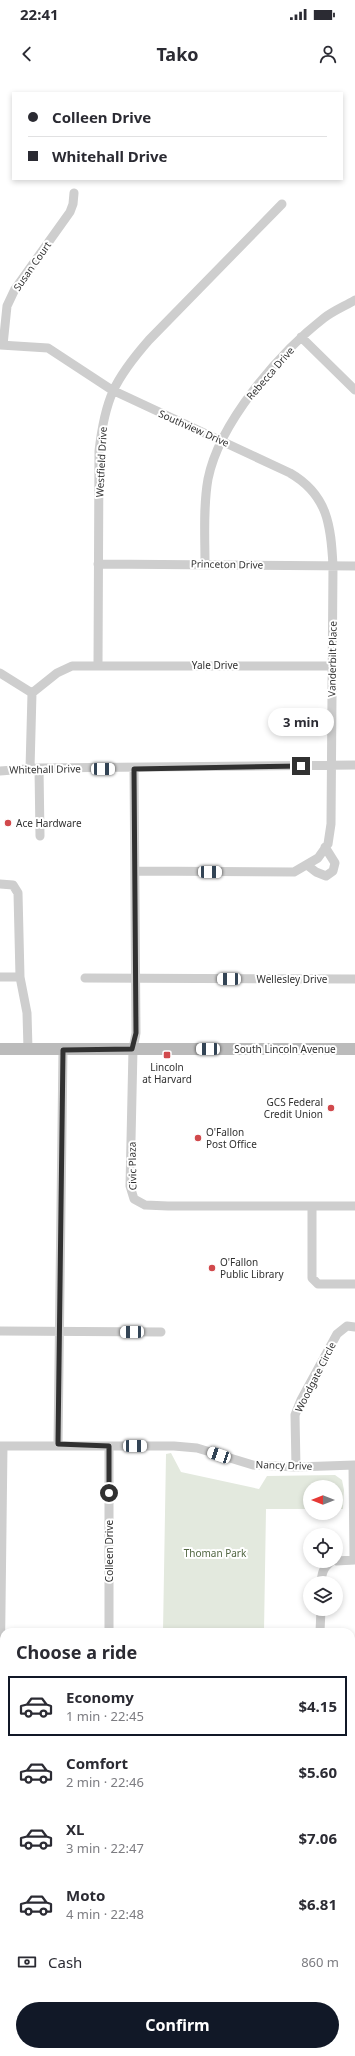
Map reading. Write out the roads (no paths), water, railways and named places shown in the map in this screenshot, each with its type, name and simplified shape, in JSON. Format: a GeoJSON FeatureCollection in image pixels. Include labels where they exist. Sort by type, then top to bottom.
{"type":"FeatureCollection","features":[{"type":"Feature","properties":{"kind":"main road","name":"South Lincoln Avenue"},"geometry":{"type":"LineString","coordinates":[[0,1050],[355,1049]]}},
{"type":"Feature","properties":{"kind":"street","name":"Susan Court"},"geometry":{"type":"LineString","coordinates":[[1,345],[7,306],[15,289],[70,212],[74,193]]}},
{"type":"Feature","properties":{"kind":"street","name":"Westfield Drive"},"geometry":{"type":"LineString","coordinates":[[98,665],[99,451],[103,419],[112,390],[130,362],[149,340],[282,204]]}},
{"type":"Feature","properties":{"kind":"street","name":"Rebecca Drive"},"geometry":{"type":"LineString","coordinates":[[205,564],[206,496],[208,477],[221,440],[246,398],[301,337],[325,317],[355,300]]}},
{"type":"Feature","properties":{"kind":"street"},"geometry":{"type":"LineString","coordinates":[[301,337],[355,390]]}},
{"type":"Feature","properties":{"kind":"street","name":"Southview Drive"},"geometry":{"type":"LineString","coordinates":[[1,345],[48,348],[112,390],[221,440],[302,480],[317,496],[327,517],[332,540],[333,566]]}},
{"type":"Feature","properties":{"kind":"street","name":"Princeton Drive"},"geometry":{"type":"LineString","coordinates":[[98,564],[355,566]]}},
{"type":"Feature","properties":{"kind":"street","name":"Vanderbilt Place"},"geometry":{"type":"LineString","coordinates":[[136,871],[294,872],[318,858],[328,844],[331,824],[333,566]]}},
{"type":"Feature","properties":{"kind":"street"},"geometry":{"type":"LineString","coordinates":[[40,836],[32,693],[43,682],[64,669],[72,666],[98,665]]}},
{"type":"Feature","properties":{"kind":"street","name":"Yale Drive"},"geometry":{"type":"LineString","coordinates":[[98,665],[332,666]]}},
{"type":"Feature","properties":{"kind":"street"},"geometry":{"type":"LineString","coordinates":[[0,674],[32,693]]}},
{"type":"Feature","properties":{"kind":"street","name":"Whitehall Drive"},"geometry":{"type":"LineString","coordinates":[[0,770],[35,768],[134,769],[355,765]]}},
{"type":"Feature","properties":{"kind":"street"},"geometry":{"type":"LineString","coordinates":[[132,1049],[136,1033],[134,978],[136,871],[134,769]]}},
{"type":"Feature","properties":{"kind":"street"},"geometry":{"type":"LineString","coordinates":[[307,865],[316,872],[326,876],[333,872],[335,863],[325,847]]}},
{"type":"Feature","properties":{"kind":"street"},"geometry":{"type":"LineString","coordinates":[[0,884],[13,885],[18,893],[20,977],[27,1013],[28,1049]]}},
{"type":"Feature","properties":{"kind":"street"},"geometry":{"type":"LineString","coordinates":[[0,977],[20,977]]}},
{"type":"Feature","properties":{"kind":"street","name":"Wellesley Drive"},"geometry":{"type":"LineString","coordinates":[[85,978],[355,979]]}},
{"type":"Feature","properties":{"kind":"street","name":"Civic Plaza"},"geometry":{"type":"LineString","coordinates":[[132,1049],[130,1186],[134,1199],[138,1203],[152,1206],[312,1206]]}},
{"type":"Feature","properties":{"kind":"street"},"geometry":{"type":"LineString","coordinates":[[58,1444],[63,1050]]}},
{"type":"Feature","properties":{"kind":"street"},"geometry":{"type":"LineString","coordinates":[[355,1206],[312,1206],[312,1278],[318,1284],[355,1284]]}},
{"type":"Feature","properties":{"kind":"street","name":"Woodgate Circle"},"geometry":{"type":"LineString","coordinates":[[296,1467],[295,1415],[301,1400],[337,1334],[347,1326],[355,1327]]}},
{"type":"Feature","properties":{"kind":"street"},"geometry":{"type":"LineString","coordinates":[[0,1330],[59,1332],[160,1332]]}},
{"type":"Feature","properties":{"kind":"street","name":"Nancy Drive"},"geometry":{"type":"LineString","coordinates":[[1,1446],[58,1444],[174,1446],[197,1448],[253,1465],[296,1467],[354,1465]]}},
{"type":"Feature","properties":{"kind":"street"},"geometry":{"type":"LineString","coordinates":[[0,1628],[1,1446]]}},
{"type":"Feature","properties":{"kind":"street","name":"Colleen Drive"},"geometry":{"type":"LineString","coordinates":[[109,1446],[109,1628]]}},
{"type":"Feature","properties":{"kind":"street"},"geometry":{"type":"LineString","coordinates":[[343,1561],[355,1560],[354,1465]]}},
{"type":"Feature","properties":{"kind":"street"},"geometry":{"type":"LineString","coordinates":[[320,1628],[321,1616]]}},
{"type":"Feature","properties":{"kind":"place","name":"Ace Hardware"},"geometry":{"type":"Point","coordinates":[8,823]}},
{"type":"Feature","properties":{"kind":"place","name":"Lincoln at Harvard"},"geometry":{"type":"Point","coordinates":[167,1055]}},
{"type":"Feature","properties":{"kind":"place","name":"GCS Federal Credit Union"},"geometry":{"type":"Point","coordinates":[331,1108]}},
{"type":"Feature","properties":{"kind":"place","name":"O'Fallon Post Office"},"geometry":{"type":"Point","coordinates":[198,1138]}},
{"type":"Feature","properties":{"kind":"place","name":"O'Fallon Public Library"},"geometry":{"type":"Point","coordinates":[212,1268]}},
{"type":"Feature","properties":{"kind":"park label","name":"Thoman Park"},"geometry":{"type":"Point","coordinates":[215,1553]}}]}
